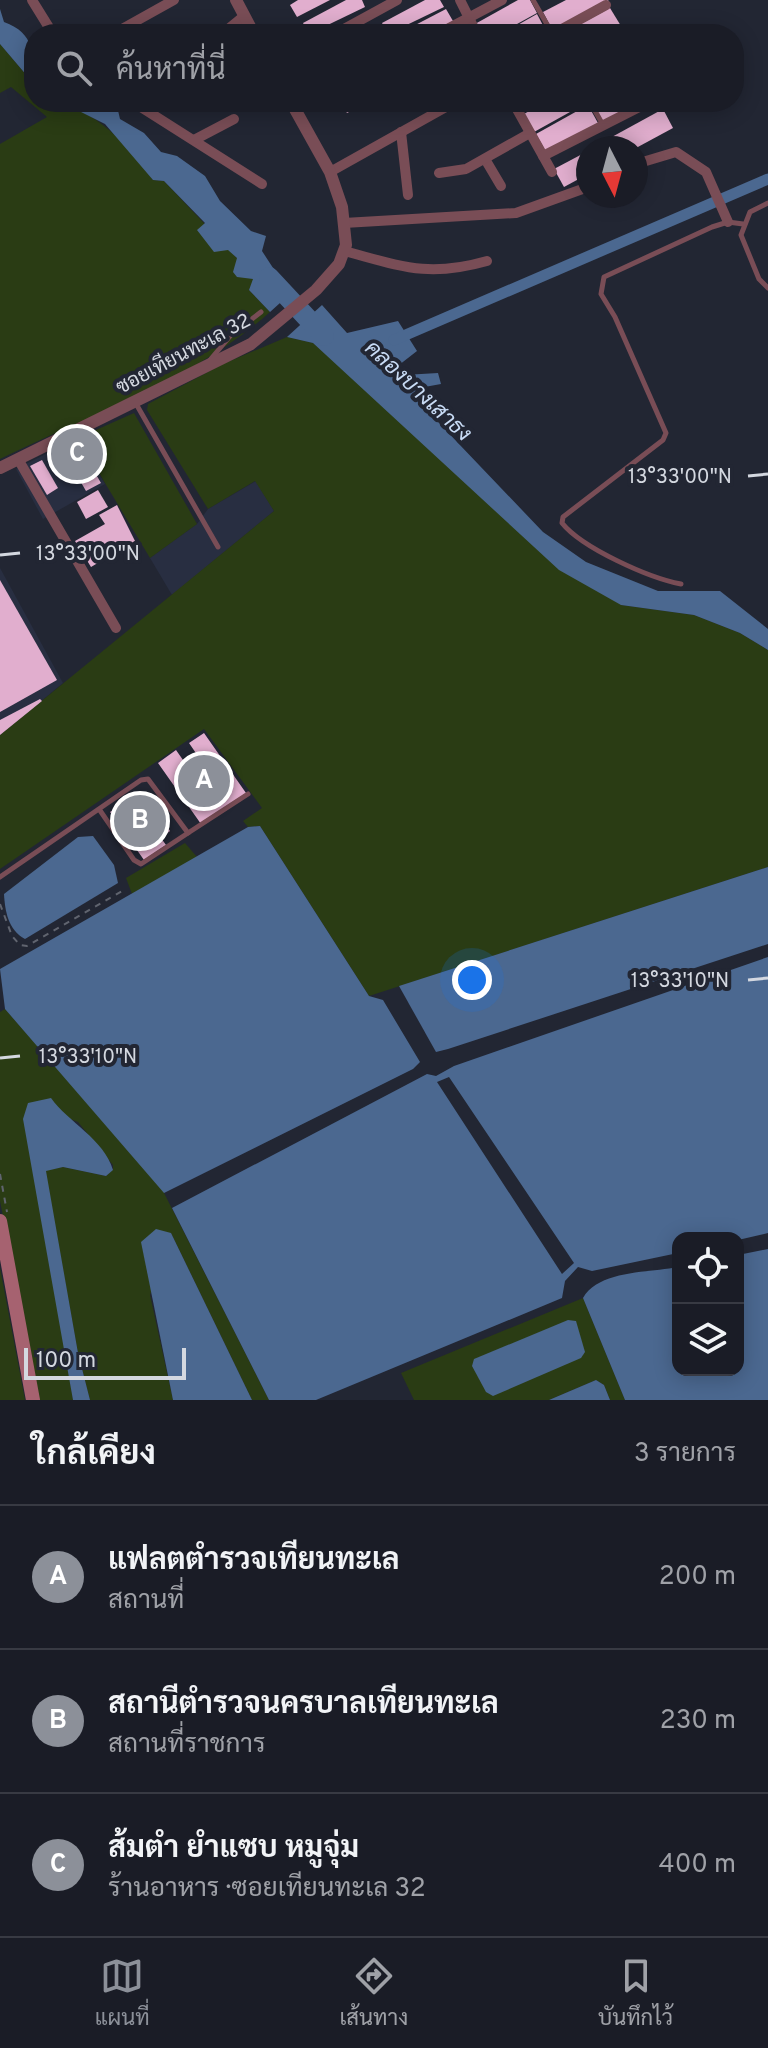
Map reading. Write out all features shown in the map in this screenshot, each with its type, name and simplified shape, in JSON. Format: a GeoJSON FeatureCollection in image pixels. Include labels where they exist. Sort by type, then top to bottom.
{"type":"FeatureCollection","features":[{"type":"Feature","properties":{"kind":"main road"},"geometry":{"type":"LineString","coordinates":[[0,1221],[33,1400]]}},
{"type":"Feature","properties":{"kind":"street"},"geometry":{"type":"LineString","coordinates":[[32,0],[47,24]]}},
{"type":"Feature","properties":{"kind":"street"},"geometry":{"type":"LineString","coordinates":[[131,24],[174,0]]}},
{"type":"Feature","properties":{"kind":"street"},"geometry":{"type":"LineString","coordinates":[[236,0],[248,24]]}},
{"type":"Feature","properties":{"kind":"street"},"geometry":{"type":"LineString","coordinates":[[353,24],[397,0]]}},
{"type":"Feature","properties":{"kind":"street"},"geometry":{"type":"LineString","coordinates":[[460,0],[472,24]]}},
{"type":"Feature","properties":{"kind":"street"},"geometry":{"type":"LineString","coordinates":[[456,24],[502,0]]}},
{"type":"Feature","properties":{"kind":"street"},"geometry":{"type":"LineString","coordinates":[[571,24],[606,5]]}},
{"type":"Feature","properties":{"kind":"street"},"geometry":{"type":"LineString","coordinates":[[234,24],[244,16]]}},
{"type":"Feature","properties":{"kind":"street"},"geometry":{"type":"LineString","coordinates":[[149,112],[262,184]]}},
{"type":"Feature","properties":{"kind":"street"},"geometry":{"type":"LineString","coordinates":[[297,112],[330,172],[344,223],[344,251],[403,268],[433,272],[452,271],[487,261]]}},
{"type":"Feature","properties":{"kind":"street"},"geometry":{"type":"LineString","coordinates":[[330,172],[437,112]]}},
{"type":"Feature","properties":{"kind":"street"},"geometry":{"type":"LineString","coordinates":[[519,112],[552,172]]}},
{"type":"Feature","properties":{"kind":"street"},"geometry":{"type":"LineString","coordinates":[[543,156],[630,112]]}},
{"type":"Feature","properties":{"kind":"street"},"geometry":{"type":"LineString","coordinates":[[194,140],[234,119]]}},
{"type":"Feature","properties":{"kind":"street"},"geometry":{"type":"LineString","coordinates":[[401,132],[408,195]]}},
{"type":"Feature","properties":{"kind":"street"},"geometry":{"type":"LineString","coordinates":[[439,173],[466,169],[530,133]]}},
{"type":"Feature","properties":{"kind":"street"},"geometry":{"type":"LineString","coordinates":[[648,160],[676,152],[706,172],[728,222]]}},
{"type":"Feature","properties":{"kind":"street"},"geometry":{"type":"LineString","coordinates":[[485,159],[501,186]]}},
{"type":"Feature","properties":{"kind":"street"},"geometry":{"type":"LineString","coordinates":[[344,223],[516,213],[576,193]]}},
{"type":"Feature","properties":{"kind":"street","name":"ซอยเทียนทะเล 32"},"geometry":{"type":"LineString","coordinates":[[0,468],[251,344],[316,290],[339,264],[344,251]]}},
{"type":"Feature","properties":{"kind":"street"},"geometry":{"type":"LineString","coordinates":[[18,459],[116,628]]}},
{"type":"Feature","properties":{"kind":"lane"},"geometry":{"type":"LineString","coordinates":[[533,0],[547,24]]}},
{"type":"Feature","properties":{"kind":"lane"},"geometry":{"type":"LineString","coordinates":[[595,112],[603,126]]}},
{"type":"Feature","properties":{"kind":"lane"},"geometry":{"type":"LineString","coordinates":[[768,203],[750,212],[741,235],[759,279],[768,288]]}},
{"type":"Feature","properties":{"kind":"lane"},"geometry":{"type":"LineString","coordinates":[[681,584],[662,581],[603,555],[570,534],[562,523],[563,517],[663,440],[666,433],[615,317],[601,294],[600,284],[604,277],[728,222],[743,224]]}},
{"type":"Feature","properties":{"kind":"lane"},"geometry":{"type":"LineString","coordinates":[[207,366],[220,346],[261,312]]}},
{"type":"Feature","properties":{"kind":"lane"},"geometry":{"type":"LineString","coordinates":[[135,402],[218,547]]}},
{"type":"Feature","properties":{"kind":"lane"},"geometry":{"type":"LineString","coordinates":[[0,877],[148,779],[188,833]]}},
{"type":"Feature","properties":{"kind":"lane"},"geometry":{"type":"LineString","coordinates":[[99,809],[141,864],[248,794]]}},
{"type":"Feature","properties":{"kind":"path"},"geometry":{"type":"LineString","coordinates":[[0,904],[12,936],[20,945],[27,946],[122,891]]}},
{"type":"Feature","properties":{"kind":"shaded area"},"geometry":{"type":"Polygon","coordinates":[[[78,438],[105,484],[43,519],[16,469],[78,438]]]}},
{"type":"Feature","properties":{"kind":"shaded area"},"geometry":{"type":"Polygon","coordinates":[[[256,481],[274,511],[172,595],[150,558],[197,524],[208,509],[256,481]]]}},
{"type":"Feature","properties":{"kind":"shaded area"},"geometry":{"type":"Polygon","coordinates":[[[0,568],[63,683],[0,735],[0,568]]]}},
{"type":"Feature","properties":{"kind":"green space"},"geometry":{"type":"Polygon","coordinates":[[[0,44],[24,72],[24,98],[11,87],[0,93],[0,44]]]}},
{"type":"Feature","properties":{"kind":"green space"},"geometry":{"type":"Polygon","coordinates":[[[41,112],[81,112],[116,136],[153,180],[164,181],[237,258],[245,276],[254,279],[249,290],[270,312],[241,336],[176,376],[0,459],[0,144],[47,117],[41,112]]]}},
{"type":"Feature","properties":{"kind":"green space"},"geometry":{"type":"Polygon","coordinates":[[[287,337],[313,343],[621,605],[694,615],[740,633],[768,650],[768,867],[369,996],[260,826],[248,827],[243,821],[262,808],[204,729],[0,869],[0,735],[274,511],[255,481],[208,509],[147,410],[148,404],[223,364],[287,337]]]}},
{"type":"Feature","properties":{"kind":"green space"},"geometry":{"type":"Polygon","coordinates":[[[134,413],[197,524],[150,558],[78,438],[134,413]]]}},
{"type":"Feature","properties":{"kind":"green space"},"geometry":{"type":"Polygon","coordinates":[[[185,843],[197,857],[132,894],[126,878],[185,843]]]}},
{"type":"Feature","properties":{"kind":"green space"},"geometry":{"type":"Polygon","coordinates":[[[5,1009],[160,1185],[269,1400],[252,1400],[171,1233],[150,1295],[173,1400],[90,1400],[78,1353],[45,1170],[63,1167],[106,1176],[113,1165],[78,1122],[28,1103],[73,1400],[39,1400],[0,1201],[0,1012],[5,1009]]]}},
{"type":"Feature","properties":{"kind":"green space"},"geometry":{"type":"Polygon","coordinates":[[[0,1268],[25,1400],[0,1400],[0,1268]]]}},
{"type":"Feature","properties":{"kind":"green space"},"geometry":{"type":"Polygon","coordinates":[[[583,1298],[625,1400],[610,1400],[604,1385],[596,1380],[549,1400],[414,1400],[401,1373],[583,1298]]]}},
{"type":"Feature","properties":{"kind":"water"},"geometry":{"type":"Polygon","coordinates":[[[0,9],[4,22],[24,35],[24,72],[0,44],[0,9]]]}},
{"type":"Feature","properties":{"kind":"water"},"geometry":{"type":"Polygon","coordinates":[[[81,112],[118,112],[120,119],[144,133],[161,152],[177,156],[205,176],[220,201],[251,231],[266,236],[262,251],[290,294],[270,312],[249,290],[253,279],[237,277],[233,272],[237,258],[228,250],[214,252],[197,230],[205,223],[164,181],[153,180],[105,124],[81,112]]]}},
{"type":"Feature","properties":{"kind":"water"},"geometry":{"type":"Polygon","coordinates":[[[322,305],[347,333],[398,321],[417,351],[399,365],[404,375],[438,373],[441,384],[419,388],[418,401],[543,532],[586,562],[658,591],[720,591],[768,629],[768,650],[740,633],[694,615],[621,605],[559,570],[313,343],[287,337],[322,305]]]}},
{"type":"Feature","properties":{"kind":"water"},"geometry":{"type":"Polygon","coordinates":[[[260,826],[369,996],[383,1000],[420,1062],[413,1069],[164,1193],[5,1009],[0,969],[248,827],[260,826]]]}},
{"type":"Feature","properties":{"kind":"water"},"geometry":{"type":"Polygon","coordinates":[[[93,836],[114,865],[118,883],[25,939],[19,935],[8,920],[4,894],[78,837],[93,836]]]}},
{"type":"Feature","properties":{"kind":"water"},"geometry":{"type":"Polygon","coordinates":[[[768,867],[768,944],[448,1049],[436,1052],[399,986],[768,867]]]}},
{"type":"Feature","properties":{"kind":"water"},"geometry":{"type":"Polygon","coordinates":[[[768,957],[768,1233],[744,1239],[744,1232],[672,1232],[672,1254],[592,1271],[578,1267],[565,1281],[562,1298],[316,1400],[269,1400],[172,1208],[427,1074],[436,1076],[454,1066],[768,957]],[[449,1077],[437,1082],[562,1274],[574,1263],[449,1077]]]}},
{"type":"Feature","properties":{"kind":"water"},"geometry":{"type":"Polygon","coordinates":[[[51,1098],[102,1149],[113,1170],[106,1176],[63,1167],[46,1171],[78,1353],[90,1400],[73,1400],[23,1119],[28,1103],[51,1098]]]}},
{"type":"Feature","properties":{"kind":"water"},"geometry":{"type":"Polygon","coordinates":[[[156,1229],[171,1233],[252,1400],[173,1400],[141,1242],[156,1229]]]}},
{"type":"Feature","properties":{"kind":"water"},"geometry":{"type":"Polygon","coordinates":[[[768,1249],[768,1400],[625,1400],[583,1298],[590,1289],[612,1277],[672,1268],[672,1376],[744,1376],[744,1254],[768,1249]]]}},
{"type":"Feature","properties":{"kind":"water"},"geometry":{"type":"Polygon","coordinates":[[[568,1320],[576,1321],[585,1352],[581,1358],[493,1396],[486,1392],[472,1366],[474,1359],[568,1320]]]}},
{"type":"Feature","properties":{"kind":"water"},"geometry":{"type":"Polygon","coordinates":[[[596,1380],[604,1385],[610,1400],[549,1400],[596,1380]]]}},
{"type":"Feature","properties":{"kind":"building"},"geometry":{"type":"Polygon","coordinates":[[[298,0],[330,0],[297,17],[290,5],[298,0]]]}},
{"type":"Feature","properties":{"kind":"building"},"geometry":{"type":"Polygon","coordinates":[[[346,0],[362,0],[365,7],[330,24],[303,23],[346,0]]]}},
{"type":"Feature","properties":{"kind":"building"},"geometry":{"type":"Polygon","coordinates":[[[425,0],[440,0],[444,7],[409,24],[382,23],[425,0]]]}},
{"type":"Feature","properties":{"kind":"building"},"geometry":{"type":"Polygon","coordinates":[[[518,0],[530,0],[537,13],[517,24],[475,24],[518,0]]]}},
{"type":"Feature","properties":{"kind":"building"},"geometry":{"type":"Polygon","coordinates":[[[566,0],[609,0],[566,24],[549,24],[543,12],[566,0]]]}},
{"type":"Feature","properties":{"kind":"building"},"geometry":{"type":"Polygon","coordinates":[[[610,8],[620,24],[580,24],[610,8]]]}},
{"type":"Feature","properties":{"kind":"building"},"geometry":{"type":"Polygon","coordinates":[[[446,9],[453,21],[447,24],[417,24],[446,9]]]}},
{"type":"Feature","properties":{"kind":"building"},"geometry":{"type":"Polygon","coordinates":[[[537,14],[542,24],[520,24],[537,14]]]}},
{"type":"Feature","properties":{"kind":"building"},"geometry":{"type":"Polygon","coordinates":[[[528,112],[570,112],[534,132],[524,114],[528,112]]]}},
{"type":"Feature","properties":{"kind":"building"},"geometry":{"type":"Polygon","coordinates":[[[575,112],[592,112],[598,123],[546,152],[536,134],[575,112]]]}},
{"type":"Feature","properties":{"kind":"building"},"geometry":{"type":"Polygon","coordinates":[[[597,112],[621,112],[603,122],[597,112]]]}},
{"type":"Feature","properties":{"kind":"building"},"geometry":{"type":"Polygon","coordinates":[[[658,112],[665,112],[673,128],[648,142],[648,136],[614,136],[658,112]]]}},
{"type":"Feature","properties":{"kind":"building"},"geometry":{"type":"Polygon","coordinates":[[[576,157],[576,180],[564,187],[554,169],[576,157]]]}},
{"type":"Feature","properties":{"kind":"building"},"geometry":{"type":"Polygon","coordinates":[[[80,444],[87,457],[73,465],[66,451],[80,444]]]}},
{"type":"Feature","properties":{"kind":"building"},"geometry":{"type":"Polygon","coordinates":[[[87,459],[101,483],[86,491],[75,472],[81,468],[78,464],[87,459]]]}},
{"type":"Feature","properties":{"kind":"building"},"geometry":{"type":"Polygon","coordinates":[[[42,460],[58,488],[47,495],[30,466],[42,460]]]}},
{"type":"Feature","properties":{"kind":"building"},"geometry":{"type":"Polygon","coordinates":[[[98,490],[108,507],[86,519],[77,502],[98,490]]]}},
{"type":"Feature","properties":{"kind":"building"},"geometry":{"type":"Polygon","coordinates":[[[117,505],[135,541],[91,567],[75,541],[105,524],[99,515],[117,505]]]}},
{"type":"Feature","properties":{"kind":"building"},"geometry":{"type":"Polygon","coordinates":[[[0,580],[57,680],[0,712],[0,580]]]}},
{"type":"Feature","properties":{"kind":"building"},"geometry":{"type":"Polygon","coordinates":[[[40,699],[42,701],[0,735],[0,720],[40,699]]]}},
{"type":"Feature","properties":{"kind":"building"},"geometry":{"type":"Polygon","coordinates":[[[204,733],[246,793],[201,824],[158,763],[176,750],[190,770],[202,762],[189,743],[204,733]]]}},
{"type":"Feature","properties":{"kind":"building"},"geometry":{"type":"Polygon","coordinates":[[[134,795],[140,802],[146,797],[170,831],[161,838],[166,845],[144,860],[110,812],[134,795]]]}},
{"type":"Feature","properties":{"kind":"waterway"},"geometry":{"type":"LineString","coordinates":[[394,340],[768,179]]}},
{"type":"Feature","properties":{"kind":"waterway","name":"คลองบางเสาธง"},"geometry":{"type":"LineString","coordinates":[[269,277],[324,336]]}},
{"type":"Feature","properties":{"kind":"place","name":"ส้มตำ ยำแซบ หมูจุ่ม"},"geometry":{"type":"Point","coordinates":[77,454]}},
{"type":"Feature","properties":{"kind":"place","name":"แฟลตตำรวจเทียนทะเล"},"geometry":{"type":"Point","coordinates":[204,781]}},
{"type":"Feature","properties":{"kind":"place","name":"สถานีตำรวจนครบาลเทียนทะเล"},"geometry":{"type":"Point","coordinates":[140,821]}}]}
